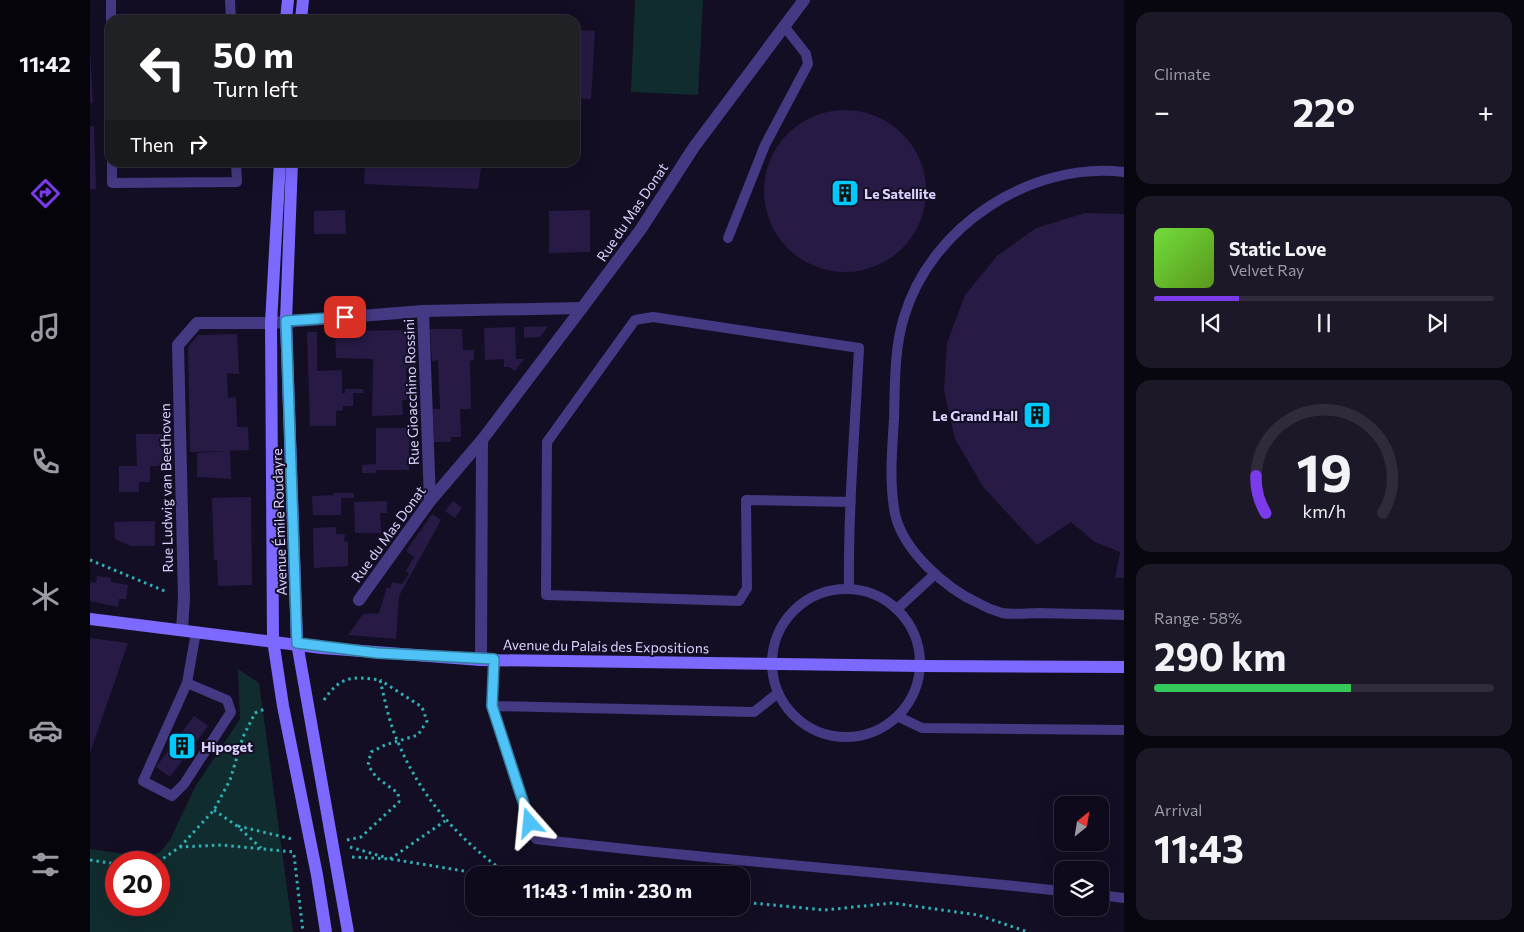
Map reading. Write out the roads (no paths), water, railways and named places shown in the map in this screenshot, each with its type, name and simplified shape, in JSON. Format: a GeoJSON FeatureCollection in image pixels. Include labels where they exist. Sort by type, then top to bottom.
{"type":"FeatureCollection","features":[{"type":"Feature","properties":{"kind":"main road"},"geometry":{"type":"LineString","coordinates":[[286,15],[288,0]]}},
{"type":"Feature","properties":{"kind":"main road"},"geometry":{"type":"LineString","coordinates":[[302,15],[303,0]]}},
{"type":"Feature","properties":{"kind":"main road","name":"Avenue Émile Roudayre"},"geometry":{"type":"LineString","coordinates":[[280,167],[271,323],[273,640],[283,706],[318,875],[326,932]]}},
{"type":"Feature","properties":{"kind":"main road","name":"Avenue Émile Roudayre"},"geometry":{"type":"LineString","coordinates":[[292,167],[286,321],[297,643],[348,932]]}},
{"type":"Feature","properties":{"kind":"main road","name":"Avenue du Palais des Expositions"},"geometry":{"type":"LineString","coordinates":[[90,619],[377,653],[481,660],[1124,667]]}},
{"type":"Feature","properties":{"kind":"street","name":"Rue du Mas Donat"},"geometry":{"type":"LineString","coordinates":[[359,600],[430,501],[482,440],[641,229],[694,147],[804,0]]}},
{"type":"Feature","properties":{"kind":"street"},"geometry":{"type":"LineString","coordinates":[[271,323],[423,311],[582,308]]}},
{"type":"Feature","properties":{"kind":"street","name":"Rue Gioacchino Rossini"},"geometry":{"type":"LineString","coordinates":[[423,311],[430,501]]}},
{"type":"Feature","properties":{"kind":"street","name":"Rue Ludwig van Beethoven"},"geometry":{"type":"LineString","coordinates":[[182,630],[184,598],[178,345],[198,323],[271,323]]}},
{"type":"Feature","properties":{"kind":"street"},"geometry":{"type":"LineString","coordinates":[[481,660],[482,440]]}},
{"type":"Feature","properties":{"kind":"lane"},"geometry":{"type":"LineString","coordinates":[[111,0],[111,15]]}},
{"type":"Feature","properties":{"kind":"lane"},"geometry":{"type":"LineString","coordinates":[[230,0],[231,15]]}},
{"type":"Feature","properties":{"kind":"lane"},"geometry":{"type":"LineString","coordinates":[[728,238],[765,145],[808,64],[806,54],[784,26]]}},
{"type":"Feature","properties":{"kind":"lane"},"geometry":{"type":"LineString","coordinates":[[112,167],[112,184],[237,182],[236,167]]}},
{"type":"Feature","properties":{"kind":"lane"},"geometry":{"type":"LineString","coordinates":[[1124,172],[1100,169],[1054,177],[1014,190],[981,213],[948,240],[920,278],[904,317],[896,365],[891,481],[896,516],[909,543],[934,575],[977,603],[1002,613],[1124,615]]}},
{"type":"Feature","properties":{"kind":"lane"},"geometry":{"type":"LineString","coordinates":[[849,589],[859,348],[670,319],[653,317],[635,320],[546,442],[546,595],[739,601],[747,588],[746,500],[852,502]]}},
{"type":"Feature","properties":{"kind":"lane"},"geometry":{"type":"LineString","coordinates":[[897,609],[934,575]]}},
{"type":"Feature","properties":{"kind":"lane"},"geometry":{"type":"LineString","coordinates":[[849,589],[866,591],[883,598],[897,609],[911,625],[916,638],[921,666],[914,694],[899,717],[879,731],[856,738],[832,737],[810,728],[791,714],[778,694],[773,679],[772,663],[774,644],[779,631],[794,610],[820,594],[849,589]]}},
{"type":"Feature","properties":{"kind":"lane"},"geometry":{"type":"LineString","coordinates":[[187,683],[227,700],[231,712],[184,784],[172,796],[143,781],[187,683],[196,632]]}},
{"type":"Feature","properties":{"kind":"lane"},"geometry":{"type":"LineString","coordinates":[[494,659],[492,706],[536,839],[653,854],[918,875],[1054,890]]}},
{"type":"Feature","properties":{"kind":"lane"},"geometry":{"type":"LineString","coordinates":[[492,706],[754,712],[778,694]]}},
{"type":"Feature","properties":{"kind":"lane"},"geometry":{"type":"LineString","coordinates":[[899,717],[922,728],[1124,730]]}},
{"type":"Feature","properties":{"kind":"lane"},"geometry":{"type":"LineString","coordinates":[[1109,896],[1124,898]]}},
{"type":"Feature","properties":{"kind":"place","name":"Le Satellite"},"geometry":{"type":"Point","coordinates":[845,193]}},
{"type":"Feature","properties":{"kind":"place","name":"Le Grand Hall"},"geometry":{"type":"Point","coordinates":[1037,415]}},
{"type":"Feature","properties":{"kind":"place","name":"Hipoget"},"geometry":{"type":"Point","coordinates":[182,746]}}]}
